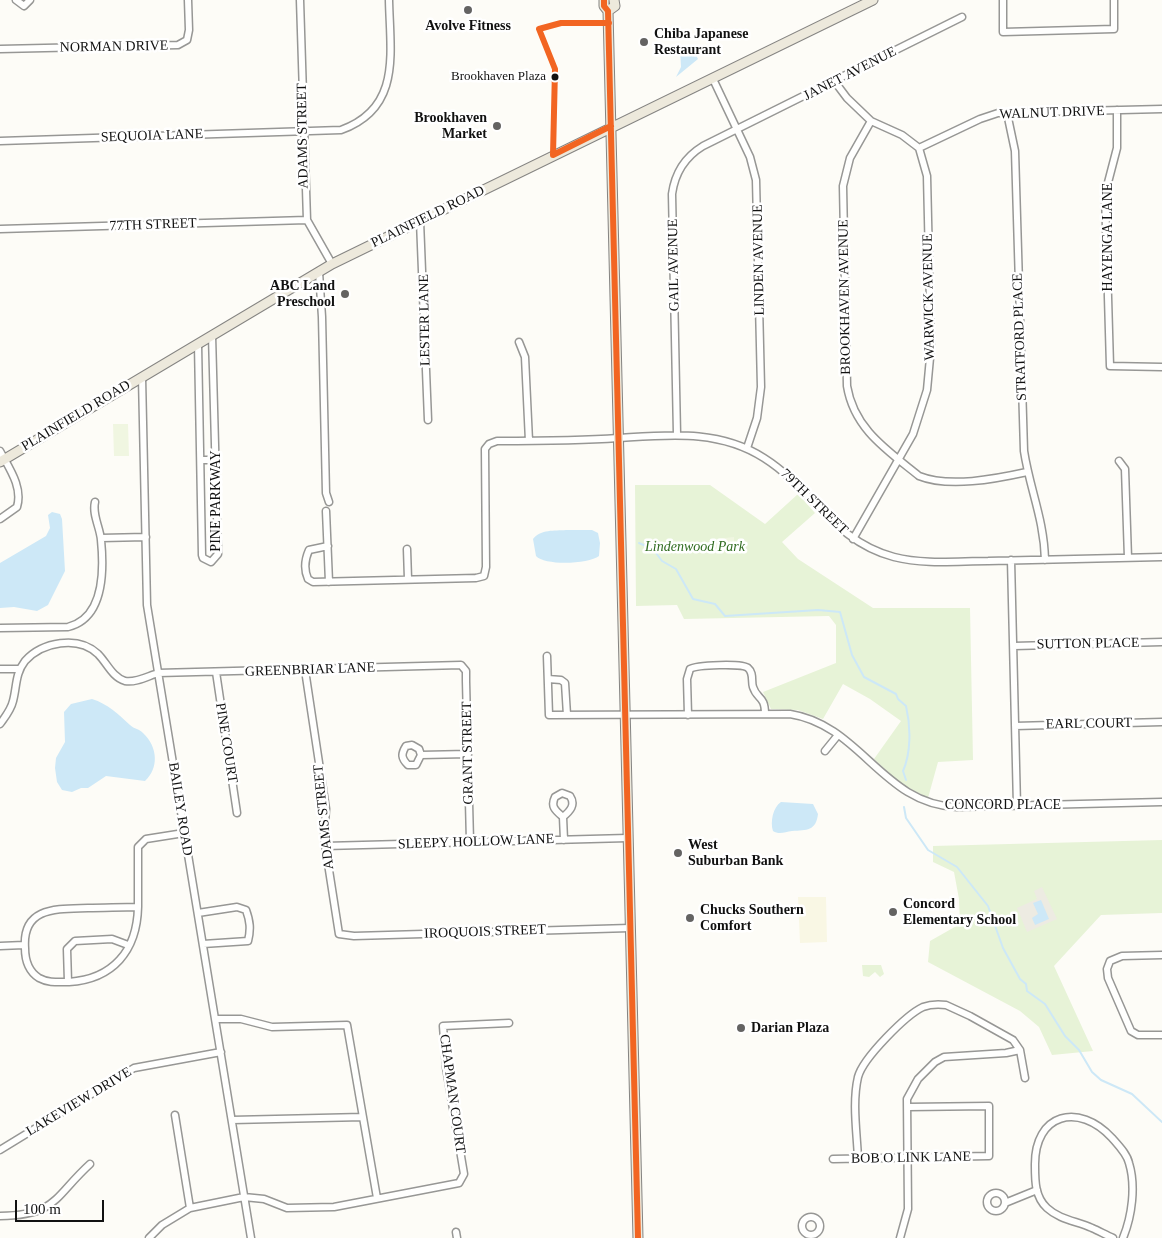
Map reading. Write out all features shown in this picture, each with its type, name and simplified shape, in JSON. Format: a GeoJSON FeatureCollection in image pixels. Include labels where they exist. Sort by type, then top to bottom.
{"type":"FeatureCollection","features":[{"type":"Feature","properties":{"kind":"main road"},"geometry":{"type":"LineString","coordinates":[[604,0],[604,6],[608,11],[638,1238]]}},
{"type":"Feature","properties":{"kind":"main road"},"geometry":{"type":"LineString","coordinates":[[608,11],[614,6],[614,0]]}},
{"type":"Feature","properties":{"kind":"main road","name":"PLAINFIELD ROAD"},"geometry":{"type":"LineString","coordinates":[[1,458],[332,264],[872,0]]}},
{"type":"Feature","properties":{"kind":"street"},"geometry":{"type":"LineString","coordinates":[[16,0],[24,6],[28,5],[30,0]]}},
{"type":"Feature","properties":{"kind":"street","name":"NORMAN DRIVE"},"geometry":{"type":"LineString","coordinates":[[0,49],[178,45],[186,40],[189,30],[188,0]]}},
{"type":"Feature","properties":{"kind":"street","name":"ADAMS STREET"},"geometry":{"type":"LineString","coordinates":[[300,0],[307,220],[332,264]]}},
{"type":"Feature","properties":{"kind":"street"},"geometry":{"type":"LineString","coordinates":[[303,132],[341,130],[369,115],[378,104],[385,91],[390,72],[389,0]]}},
{"type":"Feature","properties":{"kind":"street"},"geometry":{"type":"LineString","coordinates":[[1003,0],[1004,32],[1114,29],[1114,0]]}},
{"type":"Feature","properties":{"kind":"street","name":"JANET AVENUE"},"geometry":{"type":"LineString","coordinates":[[737,129],[835,82],[962,17]]}},
{"type":"Feature","properties":{"kind":"street","name":"LINDEN AVENUE"},"geometry":{"type":"LineString","coordinates":[[713,79],[752,163],[757,192],[761,387],[757,418],[747,448]]}},
{"type":"Feature","properties":{"kind":"street"},"geometry":{"type":"LineString","coordinates":[[835,82],[847,98],[871,121],[902,135],[919,148]]}},
{"type":"Feature","properties":{"kind":"street","name":"WALNUT DRIVE"},"geometry":{"type":"LineString","coordinates":[[919,148],[980,119],[1007,113],[1162,109]]}},
{"type":"Feature","properties":{"kind":"street","name":"HAYENGA LANE"},"geometry":{"type":"LineString","coordinates":[[1117,110],[1117,148],[1108,177],[1106,194],[1110,366],[1162,367]]}},
{"type":"Feature","properties":{"kind":"street","name":"STRATFORD PLACE"},"geometry":{"type":"LineString","coordinates":[[1007,113],[1015,151],[1023,439],[1027,472],[1043,525],[1045,560]]}},
{"type":"Feature","properties":{"kind":"street","name":"BROOKHAVEN AVENUE"},"geometry":{"type":"LineString","coordinates":[[871,121],[850,158],[843,186],[847,386],[852,407],[867,433],[919,476],[932,480],[988,479],[1027,472]]}},
{"type":"Feature","properties":{"kind":"street","name":"GAIL AVENUE"},"geometry":{"type":"LineString","coordinates":[[677,434],[673,186],[679,169],[688,157],[703,146],[737,129]]}},
{"type":"Feature","properties":{"kind":"street","name":"SEQUOIA LANE"},"geometry":{"type":"LineString","coordinates":[[0,140],[303,132]]}},
{"type":"Feature","properties":{"kind":"street","name":"WARWICK AVENUE"},"geometry":{"type":"LineString","coordinates":[[853,538],[899,460],[921,414],[930,368],[927,176],[919,148]]}},
{"type":"Feature","properties":{"kind":"street","name":"77TH STREET"},"geometry":{"type":"LineString","coordinates":[[0,229],[307,220]]}},
{"type":"Feature","properties":{"kind":"street","name":"LESTER LANE"},"geometry":{"type":"LineString","coordinates":[[420,221],[428,420]]}},
{"type":"Feature","properties":{"kind":"street"},"geometry":{"type":"LineString","coordinates":[[319,272],[322,317],[326,493],[329,502]]}},
{"type":"Feature","properties":{"kind":"street","name":"PINE PARKWAY"},"geometry":{"type":"LineString","coordinates":[[198,344],[202,554],[203,558],[211,562],[218,554],[212,335]]}},
{"type":"Feature","properties":{"kind":"street"},"geometry":{"type":"LineString","coordinates":[[519,342],[525,357],[529,441]]}},
{"type":"Feature","properties":{"kind":"street","name":"BAILEY ROAD"},"geometry":{"type":"LineString","coordinates":[[142,377],[148,605],[251,1238]]}},
{"type":"Feature","properties":{"kind":"street","name":"79TH STREET"},"geometry":{"type":"LineString","coordinates":[[408,579],[476,578],[484,576],[486,567],[485,449],[489,444],[497,441],[619,438],[677,434],[714,438],[747,448],[775,465],[795,482],[832,523],[853,538],[882,552],[906,559],[935,562],[1162,557]]}},
{"type":"Feature","properties":{"kind":"street"},"geometry":{"type":"LineString","coordinates":[[0,519],[17,507],[19,498],[15,482],[1,458]]}},
{"type":"Feature","properties":{"kind":"street"},"geometry":{"type":"LineString","coordinates":[[201,460],[216,460]]}},
{"type":"Feature","properties":{"kind":"street"},"geometry":{"type":"LineString","coordinates":[[1119,461],[1125,469],[1128,558]]}},
{"type":"Feature","properties":{"kind":"street"},"geometry":{"type":"LineString","coordinates":[[0,628],[68,627],[78,624],[87,617],[93,608],[101,584],[101,538],[94,508],[95,502]]}},
{"type":"Feature","properties":{"kind":"street"},"geometry":{"type":"LineString","coordinates":[[326,511],[329,582]]}},
{"type":"Feature","properties":{"kind":"street"},"geometry":{"type":"LineString","coordinates":[[101,538],[146,537]]}},
{"type":"Feature","properties":{"kind":"street"},"geometry":{"type":"LineString","coordinates":[[328,546],[309,550],[306,556],[305,573],[308,579],[313,582],[408,579],[407,548]]}},
{"type":"Feature","properties":{"kind":"street"},"geometry":{"type":"LineString","coordinates":[[1012,560],[1017,806]]}},
{"type":"Feature","properties":{"kind":"street","name":"SUTTON PLACE"},"geometry":{"type":"LineString","coordinates":[[1014,646],[1162,642]]}},
{"type":"Feature","properties":{"kind":"street","name":"GREENBRIAR LANE"},"geometry":{"type":"LineString","coordinates":[[20,669],[30,656],[42,648],[55,644],[74,644],[92,650],[121,679],[132,682],[158,673],[461,665]]}},
{"type":"Feature","properties":{"kind":"street"},"geometry":{"type":"LineString","coordinates":[[548,656],[548,679],[549,715],[567,715],[565,683],[562,680],[548,679]]}},
{"type":"Feature","properties":{"kind":"street","name":"GRANT STREET"},"geometry":{"type":"LineString","coordinates":[[461,665],[466,671],[470,842]]}},
{"type":"Feature","properties":{"kind":"street"},"geometry":{"type":"LineString","coordinates":[[688,715],[687,679],[690,669],[698,666],[748,667],[751,672],[754,689],[764,701],[765,714]]}},
{"type":"Feature","properties":{"kind":"street"},"geometry":{"type":"LineString","coordinates":[[0,669],[20,669],[16,680],[12,707],[0,724]]}},
{"type":"Feature","properties":{"kind":"street","name":"ADAMS STREET"},"geometry":{"type":"LineString","coordinates":[[305,670],[307,695],[326,808],[325,846],[339,934]]}},
{"type":"Feature","properties":{"kind":"street","name":"PINE COURT"},"geometry":{"type":"LineString","coordinates":[[216,672],[237,813]]}},
{"type":"Feature","properties":{"kind":"street","name":"CONCORD PLACE"},"geometry":{"type":"LineString","coordinates":[[567,715],[790,714],[808,718],[838,735],[901,789],[922,801],[950,807],[1162,802]]}},
{"type":"Feature","properties":{"kind":"street","name":"EARL COURT"},"geometry":{"type":"LineString","coordinates":[[1016,726],[1162,722]]}},
{"type":"Feature","properties":{"kind":"street"},"geometry":{"type":"LineString","coordinates":[[825,751],[838,735]]}},
{"type":"Feature","properties":{"kind":"street"},"geometry":{"type":"LineString","coordinates":[[421,755],[468,754]]}},
{"type":"Feature","properties":{"kind":"street"},"geometry":{"type":"LineString","coordinates":[[563,817],[564,840]]}},
{"type":"Feature","properties":{"kind":"street"},"geometry":{"type":"LineString","coordinates":[[138,907],[48,910],[30,922],[24,945],[28,965],[34,974],[48,982],[87,980],[103,974],[116,965],[137,926],[138,907],[138,848],[146,839],[184,833]]}},
{"type":"Feature","properties":{"kind":"street","name":"SLEEPY HOLLOW LANE"},"geometry":{"type":"LineString","coordinates":[[325,846],[628,838]]}},
{"type":"Feature","properties":{"kind":"street"},"geometry":{"type":"LineString","coordinates":[[198,913],[237,907],[246,910],[251,931],[248,940],[203,944]]}},
{"type":"Feature","properties":{"kind":"street","name":"IROQUOIS STREET"},"geometry":{"type":"LineString","coordinates":[[339,934],[354,936],[630,928]]}},
{"type":"Feature","properties":{"kind":"street"},"geometry":{"type":"LineString","coordinates":[[68,982],[67,949],[75,941],[112,939],[128,945]]}},
{"type":"Feature","properties":{"kind":"street"},"geometry":{"type":"LineString","coordinates":[[0,946],[24,945]]}},
{"type":"Feature","properties":{"kind":"street"},"geometry":{"type":"LineString","coordinates":[[1162,955],[1122,956],[1110,960],[1107,969],[1108,978],[1126,1022],[1135,1034],[1162,1034]]}},
{"type":"Feature","properties":{"kind":"street"},"geometry":{"type":"LineString","coordinates":[[858,1158],[856,1093],[861,1070],[878,1047],[916,1012],[932,1005],[951,1006],[1009,1036],[1020,1050],[1025,1078]]}},
{"type":"Feature","properties":{"kind":"street"},"geometry":{"type":"LineString","coordinates":[[150,1238],[168,1221],[190,1208],[244,1198],[264,1199],[291,1209],[340,1207],[360,1204],[377,1198],[347,1025],[266,1027],[241,1019],[216,1019]]}},
{"type":"Feature","properties":{"kind":"street","name":"CHAPMAN COURT"},"geometry":{"type":"LineString","coordinates":[[377,1198],[459,1183],[464,1174],[446,1067],[443,1026],[509,1023]]}},
{"type":"Feature","properties":{"kind":"street"},"geometry":{"type":"LineString","coordinates":[[900,1238],[908,1209],[908,1099],[913,1085],[940,1058],[952,1055],[1006,1053],[1020,1050]]}},
{"type":"Feature","properties":{"kind":"street","name":"LAKEVIEW DRIVE"},"geometry":{"type":"LineString","coordinates":[[0,1150],[134,1068],[221,1052]]}},
{"type":"Feature","properties":{"kind":"street","name":"BOB O LINK LANE"},"geometry":{"type":"LineString","coordinates":[[833,1159],[908,1154],[989,1156],[989,1106],[908,1107]]}},
{"type":"Feature","properties":{"kind":"street"},"geometry":{"type":"LineString","coordinates":[[174,1115],[190,1208]]}},
{"type":"Feature","properties":{"kind":"street"},"geometry":{"type":"LineString","coordinates":[[1113,1238],[1056,1214],[1042,1202],[1037,1190],[1035,1148],[1046,1128],[1072,1116],[1094,1122],[1115,1141],[1129,1163],[1131,1212],[1123,1238]]}},
{"type":"Feature","properties":{"kind":"street"},"geometry":{"type":"LineString","coordinates":[[232,1120],[363,1117]]}},
{"type":"Feature","properties":{"kind":"street"},"geometry":{"type":"LineString","coordinates":[[0,1216],[27,1215],[45,1209],[55,1202],[90,1164]]}},
{"type":"Feature","properties":{"kind":"street"},"geometry":{"type":"LineString","coordinates":[[1005,1203],[1037,1190]]}},
{"type":"Feature","properties":{"kind":"shaded area"},"geometry":{"type":"Polygon","coordinates":[[[1042,887],[1057,919],[1027,932],[1017,908],[1037,899],[1034,891],[1042,887]]]}},
{"type":"Feature","properties":{"kind":"shaded area"},"geometry":{"type":"Polygon","coordinates":[[[798,897],[826,897],[827,942],[800,943],[798,897]]]}},
{"type":"Feature","properties":{"kind":"green space"},"geometry":{"type":"Polygon","coordinates":[[[113,424],[128,424],[129,456],[114,456],[113,424]]]}},
{"type":"Feature","properties":{"kind":"green space","name":"Lindenwood Park"},"geometry":{"type":"Polygon","coordinates":[[[635,485],[710,485],[765,524],[798,494],[815,513],[782,542],[798,559],[873,608],[970,608],[973,760],[938,762],[928,798],[900,783],[874,759],[901,721],[870,699],[843,684],[823,719],[798,710],[771,709],[763,692],[836,663],[836,625],[829,616],[684,619],[677,605],[636,606],[635,485]]]}},
{"type":"Feature","properties":{"kind":"green space"},"geometry":{"type":"Polygon","coordinates":[[[734,537],[734,549],[716,550],[715,539],[734,537]]]}},
{"type":"Feature","properties":{"kind":"green space"},"geometry":{"type":"Polygon","coordinates":[[[1162,840],[1162,913],[1101,915],[1054,966],[1093,1051],[1052,1055],[1039,1027],[1020,1011],[928,962],[930,941],[960,924],[959,899],[954,872],[933,862],[933,846],[1162,840]]]}},
{"type":"Feature","properties":{"kind":"green space"},"geometry":{"type":"Polygon","coordinates":[[[862,965],[881,965],[884,974],[880,977],[875,972],[869,977],[863,976],[862,965]]]}},
{"type":"Feature","properties":{"kind":"water"},"geometry":{"type":"Polygon","coordinates":[[[691,46],[698,59],[676,77],[681,67],[680,48],[691,46]]]}},
{"type":"Feature","properties":{"kind":"water"},"geometry":{"type":"Polygon","coordinates":[[[52,512],[60,514],[62,519],[65,571],[48,605],[37,611],[14,607],[0,608],[0,563],[46,536],[50,528],[48,515],[52,512]]]}},
{"type":"Feature","properties":{"kind":"water"},"geometry":{"type":"Polygon","coordinates":[[[592,530],[598,533],[600,543],[599,556],[586,561],[557,563],[536,556],[533,539],[536,536],[548,531],[592,530]]]}},
{"type":"Feature","properties":{"kind":"water"},"geometry":{"type":"Polygon","coordinates":[[[92,699],[113,710],[142,732],[152,745],[155,757],[153,770],[145,781],[106,776],[88,788],[81,788],[72,792],[62,790],[57,782],[55,768],[56,758],[65,742],[64,712],[71,704],[92,699]]]}},
{"type":"Feature","properties":{"kind":"water"},"geometry":{"type":"Polygon","coordinates":[[[781,802],[813,804],[818,814],[813,827],[806,830],[780,833],[773,831],[773,815],[776,807],[781,802]]]}},
{"type":"Feature","properties":{"kind":"water"},"geometry":{"type":"Polygon","coordinates":[[[1041,900],[1049,919],[1035,925],[1032,918],[1038,914],[1033,903],[1041,900]]]}},
{"type":"Feature","properties":{"kind":"waterway"},"geometry":{"type":"LineString","coordinates":[[639,543],[653,549],[662,561],[676,569],[693,599],[715,604],[725,616],[818,610],[840,612],[852,655],[864,677],[896,694],[898,699],[906,706],[909,722],[908,756],[903,771],[906,780]]}},
{"type":"Feature","properties":{"kind":"waterway"},"geometry":{"type":"LineString","coordinates":[[904,807],[906,818],[928,850],[957,867],[988,906],[1003,948],[1020,979],[1026,984],[1027,991],[1045,1004],[1065,1036],[1079,1050],[1092,1072],[1101,1080],[1132,1094],[1162,1122]]}},
{"type":"Feature","properties":{"kind":"transit line"},"geometry":{"type":"LineString","coordinates":[[604,0],[604,6],[608,11],[638,1238]]}},
{"type":"Feature","properties":{"kind":"transit line"},"geometry":{"type":"LineString","coordinates":[[609,23],[561,23],[539,29],[555,69],[553,155],[611,126]]}},
{"type":"Feature","properties":{"kind":"place","name":"Avolve Fitness"},"geometry":{"type":"Point","coordinates":[468,10]}},
{"type":"Feature","properties":{"kind":"place","name":"Chiba Japanese Restaurant"},"geometry":{"type":"Point","coordinates":[644,42]}},
{"type":"Feature","properties":{"kind":"place","name":"Brookhaven Plaza"},"geometry":{"type":"Point","coordinates":[555,77]}},
{"type":"Feature","properties":{"kind":"place","name":"Brookhaven Market"},"geometry":{"type":"Point","coordinates":[497,126]}},
{"type":"Feature","properties":{"kind":"place","name":"ABC Land Preschool"},"geometry":{"type":"Point","coordinates":[345,294]}},
{"type":"Feature","properties":{"kind":"place","name":"West Suburban Bank"},"geometry":{"type":"Point","coordinates":[678,853]}},
{"type":"Feature","properties":{"kind":"place","name":"Concord Elementary School"},"geometry":{"type":"Point","coordinates":[893,912]}},
{"type":"Feature","properties":{"kind":"place","name":"Chucks Southern Comfort"},"geometry":{"type":"Point","coordinates":[690,918]}},
{"type":"Feature","properties":{"kind":"place","name":"Darian Plaza"},"geometry":{"type":"Point","coordinates":[741,1028]}}]}
